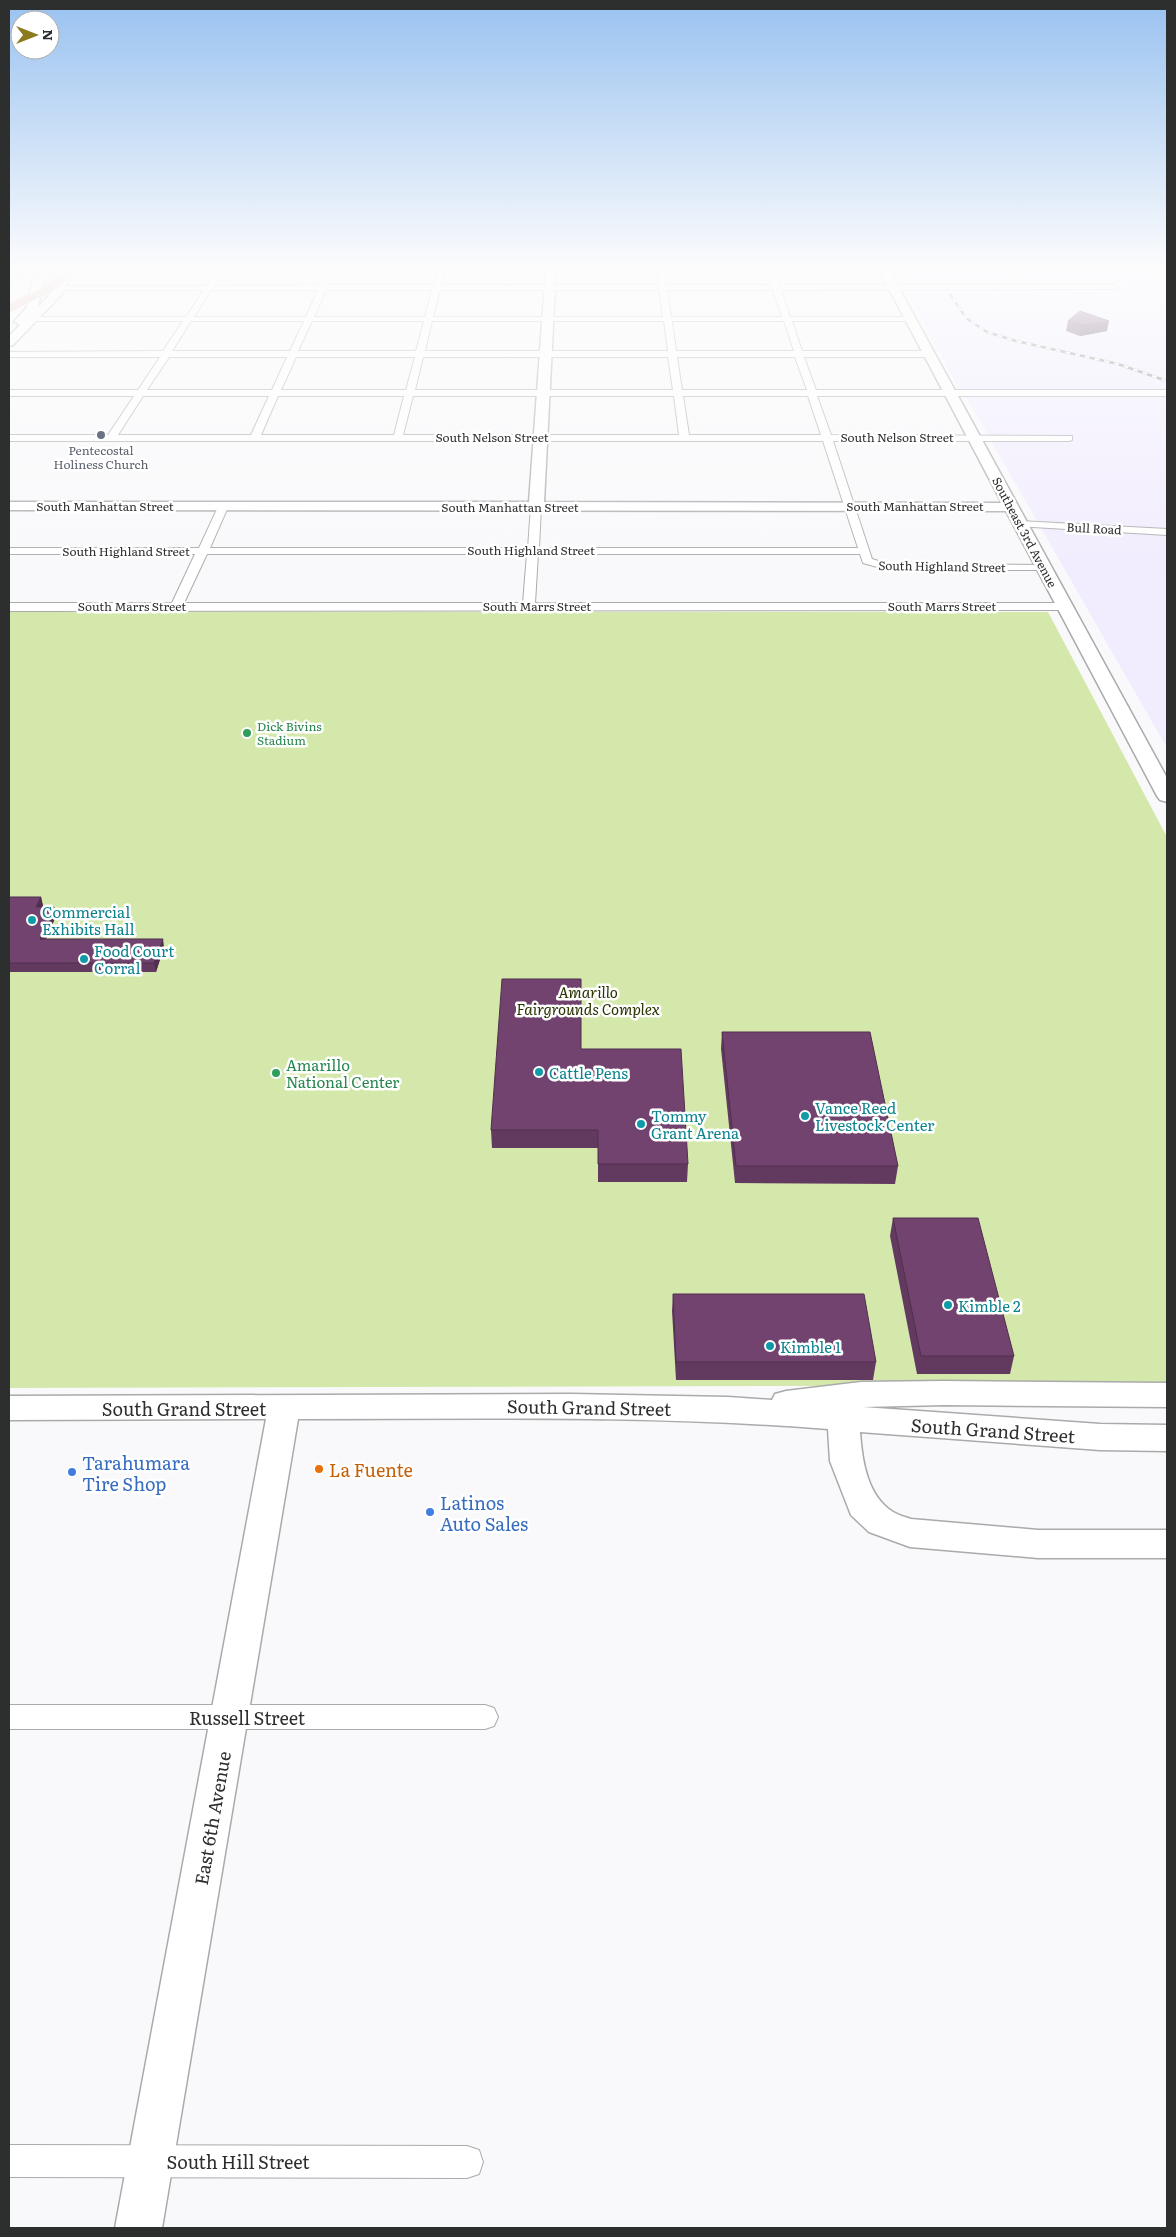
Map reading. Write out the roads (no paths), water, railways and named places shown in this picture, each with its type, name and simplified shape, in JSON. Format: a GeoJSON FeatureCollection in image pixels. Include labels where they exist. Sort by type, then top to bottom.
{"type":"FeatureCollection","features":[{"type":"Feature","properties":{"kind":"main road"},"geometry":{"type":"LineString","coordinates":[[536,506],[545,372]]}},
{"type":"Feature","properties":{"kind":"main road","name":"Southeast 3rd Avenue"},"geometry":{"type":"LineString","coordinates":[[939,372],[1167,796]]}},
{"type":"Feature","properties":{"kind":"main road","name":"South Manhattan Street"},"geometry":{"type":"LineString","coordinates":[[9,506],[1011,506]]}},
{"type":"Feature","properties":{"kind":"main road"},"geometry":{"type":"LineString","coordinates":[[1167,1395],[944,1392],[852,1407],[846,1461],[863,1505],[881,1522],[910,1533],[1038,1544],[1167,1544]]}},
{"type":"Feature","properties":{"kind":"main road","name":"South Grand Street"},"geometry":{"type":"LineString","coordinates":[[9,1408],[571,1406],[728,1409],[852,1407],[1100,1437],[1167,1438]]}},
{"type":"Feature","properties":{"kind":"main road","name":"East 6th Avenue"},"geometry":{"type":"LineString","coordinates":[[138,2228],[284,1407]]}},
{"type":"Feature","properties":{"kind":"street"},"geometry":{"type":"LineString","coordinates":[[112,437],[154,372]]}},
{"type":"Feature","properties":{"kind":"street"},"geometry":{"type":"LineString","coordinates":[[255,437],[285,372]]}},
{"type":"Feature","properties":{"kind":"street"},"geometry":{"type":"LineString","coordinates":[[398,437],[414,372]]}},
{"type":"Feature","properties":{"kind":"street"},"geometry":{"type":"LineString","coordinates":[[675,372],[684,437]]}},
{"type":"Feature","properties":{"kind":"street"},"geometry":{"type":"LineString","coordinates":[[805,372],[864,551]]}},
{"type":"Feature","properties":{"kind":"street"},"geometry":{"type":"LineString","coordinates":[[9,393],[1167,393]]}},
{"type":"Feature","properties":{"kind":"street","name":"South Nelson Street"},"geometry":{"type":"LineString","coordinates":[[9,438],[1069,438]]}},
{"type":"Feature","properties":{"kind":"street"},"geometry":{"type":"LineString","coordinates":[[529,606],[536,506]]}},
{"type":"Feature","properties":{"kind":"street"},"geometry":{"type":"LineString","coordinates":[[177,606],[223,507]]}},
{"type":"Feature","properties":{"kind":"street","name":"Bull Road"},"geometry":{"type":"LineString","coordinates":[[1020,524],[1167,532]]}},
{"type":"Feature","properties":{"kind":"street","name":"South Highland Street"},"geometry":{"type":"LineString","coordinates":[[9,551],[864,551],[867,561],[888,567],[1045,568]]}},
{"type":"Feature","properties":{"kind":"street","name":"South Marrs Street"},"geometry":{"type":"LineString","coordinates":[[9,607],[1065,606]]}},
{"type":"Feature","properties":{"kind":"street","name":"Russell Street"},"geometry":{"type":"LineString","coordinates":[[9,1717],[485,1717]]}},
{"type":"Feature","properties":{"kind":"street","name":"South Hill Street"},"geometry":{"type":"LineString","coordinates":[[9,2161],[467,2162]]}},
{"type":"Feature","properties":{"kind":"railway"},"geometry":{"type":"LineString","coordinates":[[1142,372],[1167,381]]}},
{"type":"Feature","properties":{"kind":"place","name":"Pentecostal Holiness Church"},"geometry":{"type":"Point","coordinates":[101,435]}},
{"type":"Feature","properties":{"kind":"place","name":"Dick Bivins Stadium"},"geometry":{"type":"Point","coordinates":[247,733]}},
{"type":"Feature","properties":{"kind":"place","name":"Commercial Exhibits Hall"},"geometry":{"type":"Point","coordinates":[32,920]}},
{"type":"Feature","properties":{"kind":"place","name":"Food Court Corral"},"geometry":{"type":"Point","coordinates":[84,959]}},
{"type":"Feature","properties":{"kind":"place","name":"Cattle Pens"},"geometry":{"type":"Point","coordinates":[539,1072]}},
{"type":"Feature","properties":{"kind":"place","name":"Amarillo National Center"},"geometry":{"type":"Point","coordinates":[276,1073]}},
{"type":"Feature","properties":{"kind":"place","name":"Vance Reed Livestock Center"},"geometry":{"type":"Point","coordinates":[805,1116]}},
{"type":"Feature","properties":{"kind":"place","name":"Tommy Grant Arena"},"geometry":{"type":"Point","coordinates":[641,1124]}},
{"type":"Feature","properties":{"kind":"place","name":"Kimble 2"},"geometry":{"type":"Point","coordinates":[948,1305]}},
{"type":"Feature","properties":{"kind":"place","name":"Kimble 1"},"geometry":{"type":"Point","coordinates":[770,1346]}},
{"type":"Feature","properties":{"kind":"place","name":"La Fuente"},"geometry":{"type":"Point","coordinates":[319,1469]}},
{"type":"Feature","properties":{"kind":"place","name":"Tarahumara Tire Shop"},"geometry":{"type":"Point","coordinates":[72,1472]}},
{"type":"Feature","properties":{"kind":"place","name":"Latinos Auto Sales"},"geometry":{"type":"Point","coordinates":[430,1512]}},
{"type":"Feature","properties":{"kind":"park label","name":"Amarillo Fairgrounds Complex"},"geometry":{"type":"Point","coordinates":[588,1000]}}]}
